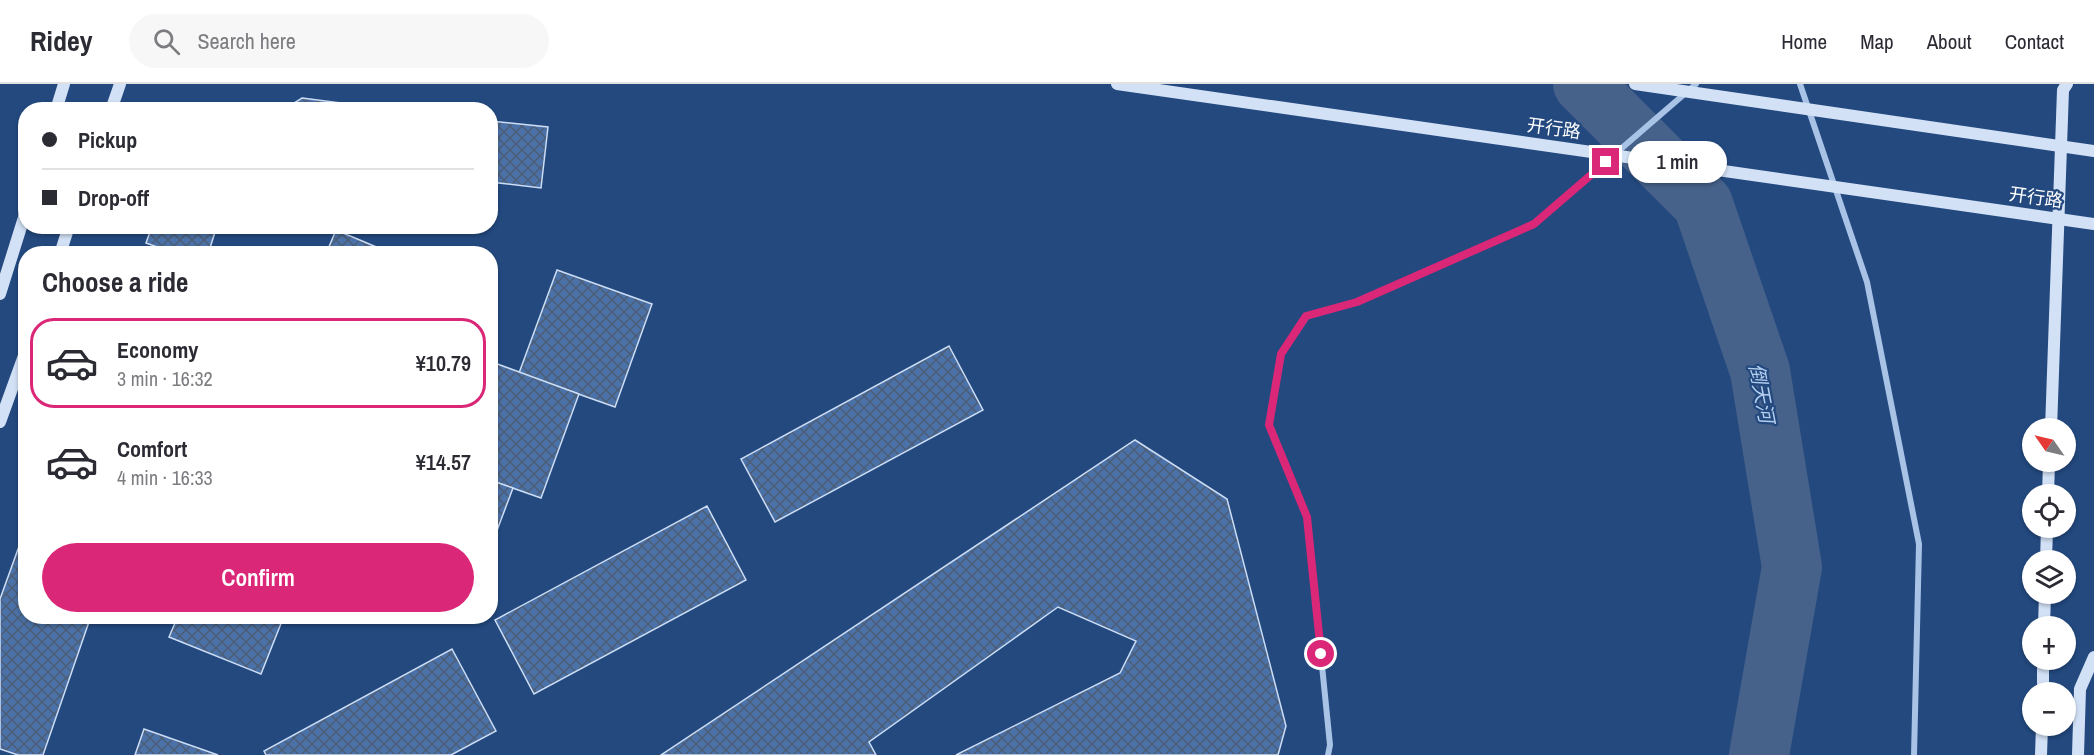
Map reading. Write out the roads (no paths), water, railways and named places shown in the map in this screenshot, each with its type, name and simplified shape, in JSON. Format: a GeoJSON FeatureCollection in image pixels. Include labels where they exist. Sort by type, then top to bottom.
{"type":"FeatureCollection","features":[{"type":"Feature","properties":{"kind":"main road"},"geometry":{"type":"LineString","coordinates":[[58,102],[64,84]]}},
{"type":"Feature","properties":{"kind":"main road"},"geometry":{"type":"LineString","coordinates":[[114,102],[120,84]]}},
{"type":"Feature","properties":{"kind":"main road","name":"开行路"},"geometry":{"type":"LineString","coordinates":[[1117,84],[2094,224]]}},
{"type":"Feature","properties":{"kind":"main road"},"geometry":{"type":"LineString","coordinates":[[1635,84],[2094,151]]}},
{"type":"Feature","properties":{"kind":"main road"},"geometry":{"type":"LineString","coordinates":[[2051,418],[2064,90],[2067,84]]}},
{"type":"Feature","properties":{"kind":"main road"},"geometry":{"type":"LineString","coordinates":[[0,294],[19,234]]}},
{"type":"Feature","properties":{"kind":"main road"},"geometry":{"type":"LineString","coordinates":[[0,422],[18,372]]}},
{"type":"Feature","properties":{"kind":"main road"},"geometry":{"type":"LineString","coordinates":[[2078,755],[2080,689],[2094,657]]}},
{"type":"Feature","properties":{"kind":"main road"},"geometry":{"type":"LineString","coordinates":[[2041,755],[2042,736]]}},
{"type":"Feature","properties":{"kind":"street"},"geometry":{"type":"LineString","coordinates":[[1328,755],[1330,745],[1307,517],[1269,425],[1281,354],[1306,316],[1357,302],[1534,224],[1696,84]]}},
{"type":"Feature","properties":{"kind":"street"},"geometry":{"type":"LineString","coordinates":[[1800,84],[1867,282],[1919,544],[1914,755]]}},
{"type":"Feature","properties":{"kind":"waterway","name":"倒天河"},"geometry":{"type":"LineString","coordinates":[[1583,84],[1703,204],[1760,371],[1792,567],[1759,755]]}}]}
